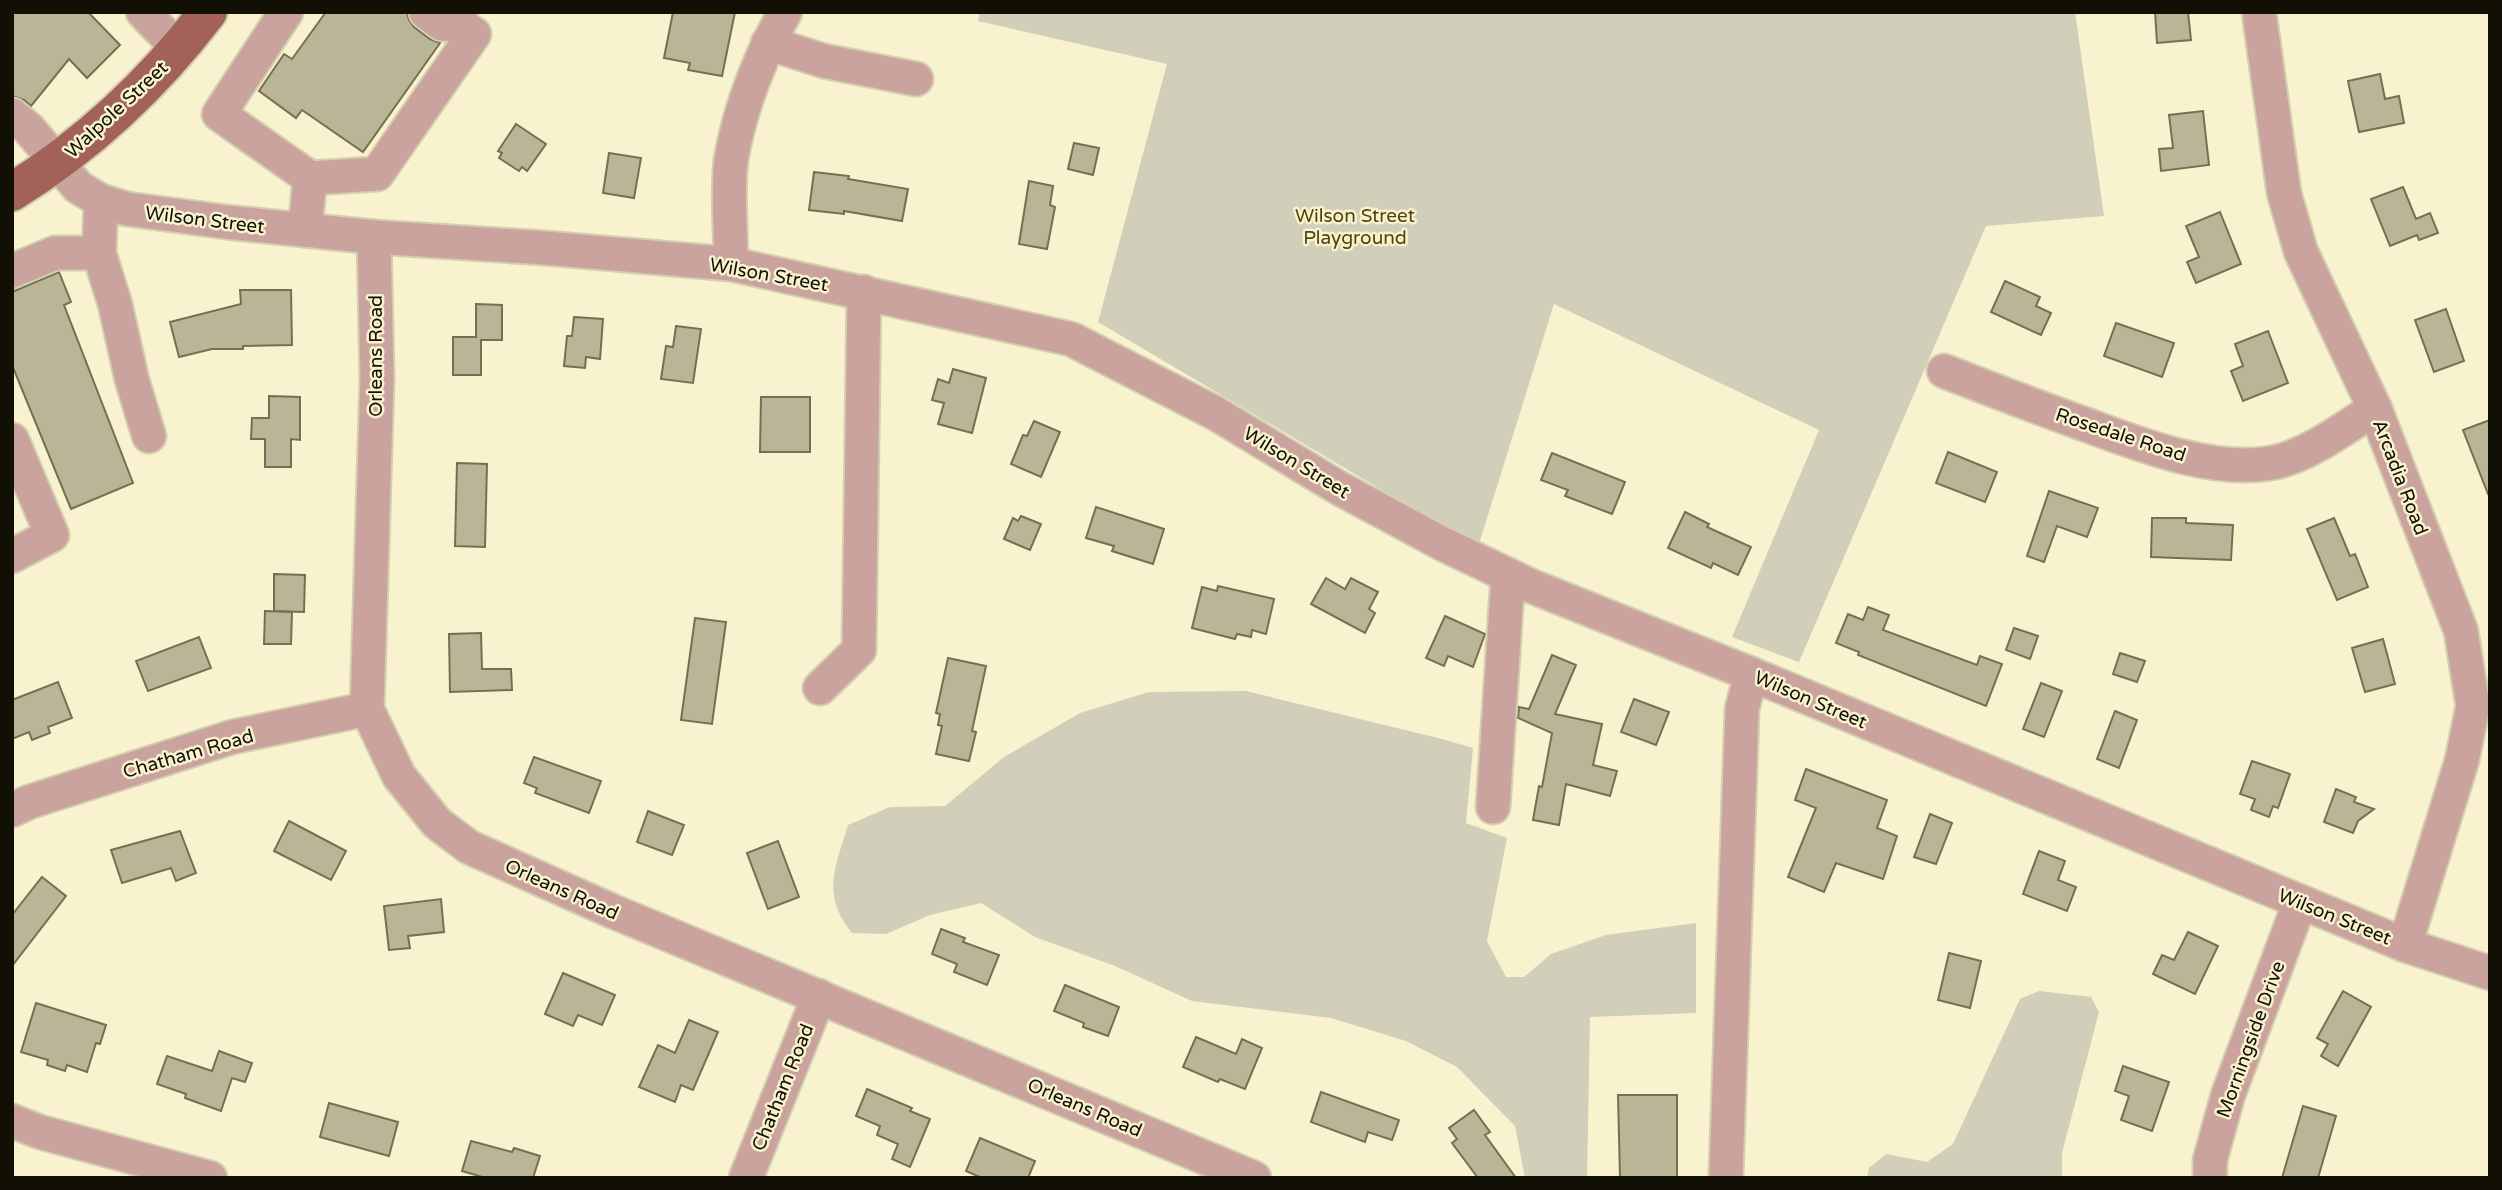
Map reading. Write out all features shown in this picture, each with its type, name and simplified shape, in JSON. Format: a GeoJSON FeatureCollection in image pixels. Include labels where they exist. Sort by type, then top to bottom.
{"type":"FeatureCollection","features":[{"type":"Feature","properties":{"kind":"main road","name":"Walpole Street"},"geometry":{"type":"LineString","coordinates":[[12,192],[56,164],[130,101],[179,49],[208,12]]}},
{"type":"Feature","properties":{"kind":"street"},"geometry":{"type":"LineString","coordinates":[[143,12],[179,49]]}},
{"type":"Feature","properties":{"kind":"street"},"geometry":{"type":"LineString","coordinates":[[286,12],[219,114],[310,178],[377,174],[474,34],[459,19],[442,24],[426,12]]}},
{"type":"Feature","properties":{"kind":"street"},"geometry":{"type":"LineString","coordinates":[[731,264],[731,162],[746,96],[768,43],[785,12]]}},
{"type":"Feature","properties":{"kind":"street","name":"Arcadia Road"},"geometry":{"type":"LineString","coordinates":[[2259,12],[2284,193],[2301,252],[2375,409],[2460,631],[2473,706],[2462,760],[2405,945]]}},
{"type":"Feature","properties":{"kind":"street"},"geometry":{"type":"LineString","coordinates":[[768,43],[824,61],[916,79]]}},
{"type":"Feature","properties":{"kind":"street","name":"Wilson Street"},"geometry":{"type":"LineString","coordinates":[[12,115],[28,128],[78,187],[101,201],[127,209],[374,237],[731,264],[1071,339],[1215,413],[1339,488],[1443,544],[1508,575],[2405,945],[2490,973]]}},
{"type":"Feature","properties":{"kind":"street"},"geometry":{"type":"LineString","coordinates":[[305,230],[310,178]]}},
{"type":"Feature","properties":{"kind":"street"},"geometry":{"type":"LineString","coordinates":[[101,201],[99,253],[115,304],[131,380],[149,436]]}},
{"type":"Feature","properties":{"kind":"street","name":"Orleans Road"},"geometry":{"type":"LineString","coordinates":[[374,237],[377,379],[367,709],[399,776],[437,823],[469,847],[612,911],[1254,1178]]}},
{"type":"Feature","properties":{"kind":"street"},"geometry":{"type":"LineString","coordinates":[[12,271],[55,253],[99,253]]}},
{"type":"Feature","properties":{"kind":"street"},"geometry":{"type":"LineString","coordinates":[[820,688],[859,650],[864,292]]}},
{"type":"Feature","properties":{"kind":"street","name":"Rosedale Road"},"geometry":{"type":"LineString","coordinates":[[1944,371],[2136,443],[2169,453],[2239,466],[2277,462],[2313,446],[2375,409]]}},
{"type":"Feature","properties":{"kind":"street"},"geometry":{"type":"LineString","coordinates":[[12,440],[52,535],[12,556]]}},
{"type":"Feature","properties":{"kind":"street"},"geometry":{"type":"LineString","coordinates":[[1493,807],[1508,575]]}},
{"type":"Feature","properties":{"kind":"street"},"geometry":{"type":"LineString","coordinates":[[1727,1175],[1742,709],[1751,674]]}},
{"type":"Feature","properties":{"kind":"street","name":"Chatham Road"},"geometry":{"type":"LineString","coordinates":[[12,810],[29,802],[232,737],[367,709]]}},
{"type":"Feature","properties":{"kind":"street","name":"Morningside Drive"},"geometry":{"type":"LineString","coordinates":[[2210,1178],[2210,1160],[2228,1096],[2300,902]]}},
{"type":"Feature","properties":{"kind":"street","name":"Chatham Road"},"geometry":{"type":"LineString","coordinates":[[746,1178],[818,996]]}},
{"type":"Feature","properties":{"kind":"street"},"geometry":{"type":"LineString","coordinates":[[12,1121],[40,1132],[210,1178]]}},
{"type":"Feature","properties":{"kind":"green space","name":"Wilson Street Playground"},"geometry":{"type":"Polygon","coordinates":[[[980,12],[2075,12],[2104,216],[1986,226],[1799,662],[1732,637],[1819,430],[1554,304],[1478,547],[1098,322],[1167,64],[978,21],[980,12]]]}},
{"type":"Feature","properties":{"kind":"green space"},"geometry":{"type":"Polygon","coordinates":[[[1246,691],[1473,748],[1466,823],[1507,838],[1487,941],[1506,977],[1524,977],[1551,954],[1606,935],[1696,923],[1696,1013],[1590,1017],[1587,1178],[1525,1178],[1515,1126],[1457,1067],[1406,1041],[1331,1018],[1192,1001],[1115,966],[1035,937],[981,903],[930,915],[886,934],[852,933],[842,919],[836,906],[834,881],[835,868],[848,825],[890,807],[945,806],[1004,757],[1080,713],[1149,692],[1246,691]]]}},
{"type":"Feature","properties":{"kind":"green space"},"geometry":{"type":"Polygon","coordinates":[[[2039,991],[2091,997],[2099,1012],[2062,1153],[2062,1178],[1867,1178],[1869,1168],[1886,1154],[1927,1162],[1953,1144],[2020,999],[2039,991]]]}},
{"type":"Feature","properties":{"kind":"building"},"geometry":{"type":"Polygon","coordinates":[[[12,12],[88,12],[120,45],[87,78],[69,59],[31,106],[12,96],[12,12]]]}},
{"type":"Feature","properties":{"kind":"building"},"geometry":{"type":"Polygon","coordinates":[[[326,12],[407,12],[414,27],[440,43],[363,152],[302,110],[296,118],[259,91],[284,54],[292,59],[326,12]]]}},
{"type":"Feature","properties":{"kind":"building"},"geometry":{"type":"Polygon","coordinates":[[[673,12],[735,12],[722,76],[688,70],[690,63],[664,58],[673,12]]]}},
{"type":"Feature","properties":{"kind":"building"},"geometry":{"type":"Polygon","coordinates":[[[2155,12],[2188,12],[2191,40],[2157,43],[2155,12]]]}},
{"type":"Feature","properties":{"kind":"building"},"geometry":{"type":"Polygon","coordinates":[[[2380,74],[2385,99],[2399,96],[2404,123],[2359,132],[2348,81],[2380,74]]]}},
{"type":"Feature","properties":{"kind":"building"},"geometry":{"type":"Polygon","coordinates":[[[2203,111],[2209,165],[2161,171],[2159,149],[2173,148],[2169,115],[2203,111]]]}},
{"type":"Feature","properties":{"kind":"building"},"geometry":{"type":"Polygon","coordinates":[[[516,124],[546,144],[527,171],[522,167],[519,171],[499,158],[502,153],[498,151],[516,124]]]}},
{"type":"Feature","properties":{"kind":"building"},"geometry":{"type":"Polygon","coordinates":[[[1074,143],[1099,148],[1093,175],[1068,169],[1074,143]]]}},
{"type":"Feature","properties":{"kind":"building"},"geometry":{"type":"Polygon","coordinates":[[[609,153],[641,158],[634,198],[603,193],[609,153]]]}},
{"type":"Feature","properties":{"kind":"building"},"geometry":{"type":"Polygon","coordinates":[[[814,172],[849,176],[848,179],[908,189],[902,221],[844,211],[844,214],[809,210],[814,172]]]}},
{"type":"Feature","properties":{"kind":"building"},"geometry":{"type":"Polygon","coordinates":[[[1029,181],[1053,186],[1050,205],[1055,207],[1047,249],[1019,244],[1029,181]]]}},
{"type":"Feature","properties":{"kind":"building"},"geometry":{"type":"Polygon","coordinates":[[[2403,187],[2416,219],[2430,213],[2438,233],[2419,240],[2417,235],[2390,246],[2371,199],[2403,187]]]}},
{"type":"Feature","properties":{"kind":"building"},"geometry":{"type":"Polygon","coordinates":[[[2220,212],[2241,264],[2196,283],[2187,262],[2199,257],[2186,226],[2220,212]]]}},
{"type":"Feature","properties":{"kind":"building"},"geometry":{"type":"Polygon","coordinates":[[[59,272],[71,302],[64,305],[133,483],[71,509],[12,365],[12,292],[59,272]]]}},
{"type":"Feature","properties":{"kind":"building"},"geometry":{"type":"Polygon","coordinates":[[[2005,281],[2040,297],[2036,306],[2051,313],[2041,335],[1991,312],[2005,281]]]}},
{"type":"Feature","properties":{"kind":"building"},"geometry":{"type":"Polygon","coordinates":[[[240,290],[291,290],[292,345],[212,349],[179,357],[170,322],[241,304],[240,290]]]}},
{"type":"Feature","properties":{"kind":"building"},"geometry":{"type":"Polygon","coordinates":[[[476,304],[502,305],[502,340],[481,340],[481,375],[453,375],[453,337],[476,337],[476,304]]]}},
{"type":"Feature","properties":{"kind":"building"},"geometry":{"type":"Polygon","coordinates":[[[2446,309],[2464,361],[2434,372],[2415,320],[2446,309]]]}},
{"type":"Feature","properties":{"kind":"building"},"geometry":{"type":"Polygon","coordinates":[[[574,317],[603,319],[600,359],[586,357],[585,368],[564,366],[567,336],[572,336],[574,317]]]}},
{"type":"Feature","properties":{"kind":"building"},"geometry":{"type":"Polygon","coordinates":[[[2116,323],[2174,343],[2162,377],[2104,356],[2116,323]]]}},
{"type":"Feature","properties":{"kind":"building"},"geometry":{"type":"Polygon","coordinates":[[[676,326],[701,329],[693,383],[661,379],[666,346],[673,347],[676,326]]]}},
{"type":"Feature","properties":{"kind":"building"},"geometry":{"type":"Polygon","coordinates":[[[2268,331],[2288,383],[2243,401],[2231,371],[2243,366],[2235,344],[2268,331]]]}},
{"type":"Feature","properties":{"kind":"building"},"geometry":{"type":"Polygon","coordinates":[[[953,369],[986,378],[972,433],[938,424],[944,403],[932,400],[938,379],[949,383],[953,369]]]}},
{"type":"Feature","properties":{"kind":"building"},"geometry":{"type":"Polygon","coordinates":[[[269,396],[300,397],[300,440],[291,439],[291,467],[265,467],[265,439],[251,439],[252,418],[269,418],[269,396]]]}},
{"type":"Feature","properties":{"kind":"building"},"geometry":{"type":"Polygon","coordinates":[[[761,397],[810,397],[810,452],[760,452],[761,397]]]}},
{"type":"Feature","properties":{"kind":"building"},"geometry":{"type":"Polygon","coordinates":[[[2490,420],[2490,494],[2488,494],[2463,430],[2490,420]]]}},
{"type":"Feature","properties":{"kind":"building"},"geometry":{"type":"Polygon","coordinates":[[[1034,421],[1060,432],[1041,477],[1011,464],[1023,435],[1027,436],[1034,421]]]}},
{"type":"Feature","properties":{"kind":"building"},"geometry":{"type":"Polygon","coordinates":[[[1948,452],[1997,472],[1985,502],[1936,483],[1948,452]]]}},
{"type":"Feature","properties":{"kind":"building"},"geometry":{"type":"Polygon","coordinates":[[[1552,453],[1625,482],[1612,514],[1565,496],[1568,490],[1541,480],[1552,453]]]}},
{"type":"Feature","properties":{"kind":"building"},"geometry":{"type":"Polygon","coordinates":[[[457,463],[487,464],[485,547],[455,546],[457,463]]]}},
{"type":"Feature","properties":{"kind":"building"},"geometry":{"type":"Polygon","coordinates":[[[2049,491],[2098,508],[2087,537],[2057,526],[2044,562],[2027,556],[2049,491]]]}},
{"type":"Feature","properties":{"kind":"building"},"geometry":{"type":"Polygon","coordinates":[[[1096,507],[1164,529],[1153,564],[1112,551],[1114,546],[1086,538],[1096,507]]]}},
{"type":"Feature","properties":{"kind":"building"},"geometry":{"type":"Polygon","coordinates":[[[1685,512],[1709,524],[1707,527],[1751,547],[1738,575],[1713,563],[1711,568],[1668,548],[1685,512]]]}},
{"type":"Feature","properties":{"kind":"building"},"geometry":{"type":"Polygon","coordinates":[[[1021,516],[1041,524],[1030,550],[1004,539],[1013,518],[1018,521],[1021,516]]]}},
{"type":"Feature","properties":{"kind":"building"},"geometry":{"type":"Polygon","coordinates":[[[2152,518],[2186,518],[2186,523],[2233,525],[2231,560],[2151,557],[2152,518]]]}},
{"type":"Feature","properties":{"kind":"building"},"geometry":{"type":"Polygon","coordinates":[[[2334,518],[2350,556],[2355,554],[2368,587],[2337,600],[2307,529],[2334,518]]]}},
{"type":"Feature","properties":{"kind":"building"},"geometry":{"type":"Polygon","coordinates":[[[274,574],[305,575],[304,612],[274,611],[274,574]]]}},
{"type":"Feature","properties":{"kind":"building"},"geometry":{"type":"Polygon","coordinates":[[[1326,578],[1345,589],[1351,578],[1378,592],[1369,609],[1375,613],[1365,633],[1311,604],[1326,578]]]}},
{"type":"Feature","properties":{"kind":"building"},"geometry":{"type":"Polygon","coordinates":[[[1218,586],[1274,599],[1266,634],[1252,630],[1251,637],[1237,634],[1235,639],[1192,628],[1202,587],[1217,591],[1218,586]]]}},
{"type":"Feature","properties":{"kind":"building"},"geometry":{"type":"Polygon","coordinates":[[[1868,607],[1889,615],[1883,630],[1977,665],[1980,656],[2002,664],[1986,706],[1858,655],[1859,652],[1836,643],[1848,614],[1863,620],[1868,607]]]}},
{"type":"Feature","properties":{"kind":"building"},"geometry":{"type":"Polygon","coordinates":[[[265,611],[292,612],[291,644],[264,644],[265,611]]]}},
{"type":"Feature","properties":{"kind":"building"},"geometry":{"type":"Polygon","coordinates":[[[1445,616],[1485,634],[1473,667],[1448,656],[1444,666],[1426,658],[1445,616]]]}},
{"type":"Feature","properties":{"kind":"building"},"geometry":{"type":"Polygon","coordinates":[[[695,618],[726,622],[712,724],[681,720],[695,618]]]}},
{"type":"Feature","properties":{"kind":"building"},"geometry":{"type":"Polygon","coordinates":[[[2014,628],[2038,636],[2030,659],[2006,650],[2014,628]]]}},
{"type":"Feature","properties":{"kind":"building"},"geometry":{"type":"Polygon","coordinates":[[[481,633],[482,669],[511,669],[512,690],[450,692],[449,634],[481,633]]]}},
{"type":"Feature","properties":{"kind":"building"},"geometry":{"type":"Polygon","coordinates":[[[199,637],[211,668],[148,691],[136,661],[199,637]]]}},
{"type":"Feature","properties":{"kind":"building"},"geometry":{"type":"Polygon","coordinates":[[[2383,639],[2395,684],[2365,692],[2352,648],[2383,639]]]}},
{"type":"Feature","properties":{"kind":"building"},"geometry":{"type":"Polygon","coordinates":[[[2120,653],[2145,661],[2137,682],[2113,674],[2120,653]]]}},
{"type":"Feature","properties":{"kind":"building"},"geometry":{"type":"Polygon","coordinates":[[[1552,655],[1576,665],[1555,714],[1602,724],[1593,765],[1617,771],[1610,796],[1566,784],[1559,825],[1533,820],[1552,733],[1518,718],[1519,707],[1529,709],[1552,655]]]}},
{"type":"Feature","properties":{"kind":"building"},"geometry":{"type":"Polygon","coordinates":[[[948,658],[986,666],[972,731],[976,732],[969,761],[936,754],[942,726],[938,725],[940,714],[936,713],[948,658]]]}},
{"type":"Feature","properties":{"kind":"building"},"geometry":{"type":"Polygon","coordinates":[[[58,682],[72,718],[48,727],[50,733],[32,740],[29,732],[12,739],[12,700],[58,682]]]}},
{"type":"Feature","properties":{"kind":"building"},"geometry":{"type":"Polygon","coordinates":[[[2041,683],[2062,691],[2044,737],[2023,729],[2041,683]]]}},
{"type":"Feature","properties":{"kind":"building"},"geometry":{"type":"Polygon","coordinates":[[[1634,699],[1669,712],[1656,745],[1621,732],[1634,699]]]}},
{"type":"Feature","properties":{"kind":"building"},"geometry":{"type":"Polygon","coordinates":[[[2115,711],[2137,720],[2119,768],[2097,759],[2115,711]]]}},
{"type":"Feature","properties":{"kind":"building"},"geometry":{"type":"Polygon","coordinates":[[[534,757],[601,781],[589,813],[535,793],[537,788],[524,783],[534,757]]]}},
{"type":"Feature","properties":{"kind":"building"},"geometry":{"type":"Polygon","coordinates":[[[2252,761],[2290,774],[2278,808],[2273,806],[2269,817],[2251,810],[2255,799],[2240,794],[2252,761]]]}},
{"type":"Feature","properties":{"kind":"building"},"geometry":{"type":"Polygon","coordinates":[[[1806,769],[1887,800],[1877,828],[1897,836],[1883,879],[1836,863],[1824,892],[1788,877],[1816,808],[1795,800],[1806,769]]]}},
{"type":"Feature","properties":{"kind":"building"},"geometry":{"type":"Polygon","coordinates":[[[2336,789],[2356,797],[2354,802],[2374,809],[2358,821],[2353,833],[2324,822],[2336,789]]]}},
{"type":"Feature","properties":{"kind":"building"},"geometry":{"type":"Polygon","coordinates":[[[648,811],[684,825],[672,855],[637,842],[648,811]]]}},
{"type":"Feature","properties":{"kind":"building"},"geometry":{"type":"Polygon","coordinates":[[[1930,814],[1952,823],[1936,864],[1914,857],[1930,814]]]}},
{"type":"Feature","properties":{"kind":"building"},"geometry":{"type":"Polygon","coordinates":[[[289,821],[346,851],[331,880],[274,851],[289,821]]]}},
{"type":"Feature","properties":{"kind":"building"},"geometry":{"type":"Polygon","coordinates":[[[180,831],[196,873],[176,881],[171,868],[122,883],[111,850],[180,831]]]}},
{"type":"Feature","properties":{"kind":"building"},"geometry":{"type":"Polygon","coordinates":[[[778,841],[799,897],[768,909],[747,853],[778,841]]]}},
{"type":"Feature","properties":{"kind":"building"},"geometry":{"type":"Polygon","coordinates":[[[2039,851],[2065,861],[2058,880],[2076,887],[2067,911],[2023,894],[2039,851]]]}},
{"type":"Feature","properties":{"kind":"building"},"geometry":{"type":"Polygon","coordinates":[[[42,877],[66,896],[12,966],[12,915],[42,877]]]}},
{"type":"Feature","properties":{"kind":"building"},"geometry":{"type":"Polygon","coordinates":[[[441,899],[444,932],[408,936],[410,948],[389,950],[384,906],[441,899]]]}},
{"type":"Feature","properties":{"kind":"building"},"geometry":{"type":"Polygon","coordinates":[[[941,929],[965,938],[963,942],[999,955],[987,985],[954,972],[957,964],[932,954],[941,929]]]}},
{"type":"Feature","properties":{"kind":"building"},"geometry":{"type":"Polygon","coordinates":[[[2188,932],[2218,946],[2195,994],[2153,974],[2162,955],[2174,960],[2188,932]]]}},
{"type":"Feature","properties":{"kind":"building"},"geometry":{"type":"Polygon","coordinates":[[[1949,953],[1981,961],[1970,1008],[1938,1000],[1949,953]]]}},
{"type":"Feature","properties":{"kind":"building"},"geometry":{"type":"Polygon","coordinates":[[[563,973],[615,995],[602,1025],[578,1015],[573,1026],[545,1014],[563,973]]]}},
{"type":"Feature","properties":{"kind":"building"},"geometry":{"type":"Polygon","coordinates":[[[1065,985],[1119,1007],[1108,1036],[1083,1027],[1084,1023],[1054,1011],[1065,985]]]}},
{"type":"Feature","properties":{"kind":"building"},"geometry":{"type":"Polygon","coordinates":[[[2343,991],[2371,1007],[2338,1066],[2321,1056],[2328,1044],[2317,1038],[2343,991]]]}},
{"type":"Feature","properties":{"kind":"building"},"geometry":{"type":"Polygon","coordinates":[[[36,1003],[106,1025],[100,1044],[96,1043],[87,1072],[67,1065],[65,1071],[47,1065],[48,1060],[21,1052],[36,1003]]]}},
{"type":"Feature","properties":{"kind":"building"},"geometry":{"type":"Polygon","coordinates":[[[689,1020],[718,1032],[693,1090],[681,1085],[675,1102],[639,1087],[658,1045],[675,1053],[689,1020]]]}},
{"type":"Feature","properties":{"kind":"building"},"geometry":{"type":"Polygon","coordinates":[[[1196,1037],[1236,1054],[1242,1039],[1262,1048],[1245,1089],[1220,1079],[1218,1082],[1183,1067],[1196,1037]]]}},
{"type":"Feature","properties":{"kind":"building"},"geometry":{"type":"Polygon","coordinates":[[[219,1051],[252,1063],[245,1082],[232,1078],[221,1111],[157,1084],[167,1056],[212,1071],[219,1051]]]}},
{"type":"Feature","properties":{"kind":"building"},"geometry":{"type":"Polygon","coordinates":[[[2123,1066],[2169,1082],[2152,1131],[2121,1120],[2129,1096],[2115,1091],[2123,1066]]]}},
{"type":"Feature","properties":{"kind":"building"},"geometry":{"type":"Polygon","coordinates":[[[867,1089],[912,1108],[910,1111],[930,1119],[910,1167],[892,1159],[898,1144],[877,1135],[880,1126],[856,1116],[867,1089]]]}},
{"type":"Feature","properties":{"kind":"building"},"geometry":{"type":"Polygon","coordinates":[[[1321,1092],[1399,1120],[1392,1140],[1368,1132],[1365,1142],[1311,1122],[1321,1092]]]}},
{"type":"Feature","properties":{"kind":"building"},"geometry":{"type":"Polygon","coordinates":[[[1618,1095],[1677,1095],[1677,1178],[1620,1178],[1618,1095]]]}},
{"type":"Feature","properties":{"kind":"building"},"geometry":{"type":"Polygon","coordinates":[[[329,1103],[398,1122],[389,1156],[320,1137],[329,1103]]]}},
{"type":"Feature","properties":{"kind":"building"},"geometry":{"type":"Polygon","coordinates":[[[2303,1106],[2336,1116],[2318,1178],[2282,1178],[2303,1106]]]}},
{"type":"Feature","properties":{"kind":"building"},"geometry":{"type":"Polygon","coordinates":[[[1474,1110],[1490,1132],[1485,1135],[1516,1178],[1478,1178],[1452,1143],[1457,1139],[1449,1128],[1474,1110]]]}},
{"type":"Feature","properties":{"kind":"building"},"geometry":{"type":"Polygon","coordinates":[[[980,1138],[1035,1161],[1028,1178],[982,1178],[966,1171],[980,1138]]]}},
{"type":"Feature","properties":{"kind":"building"},"geometry":{"type":"Polygon","coordinates":[[[471,1141],[512,1152],[514,1148],[540,1156],[533,1178],[486,1178],[462,1171],[471,1141]]]}}]}
